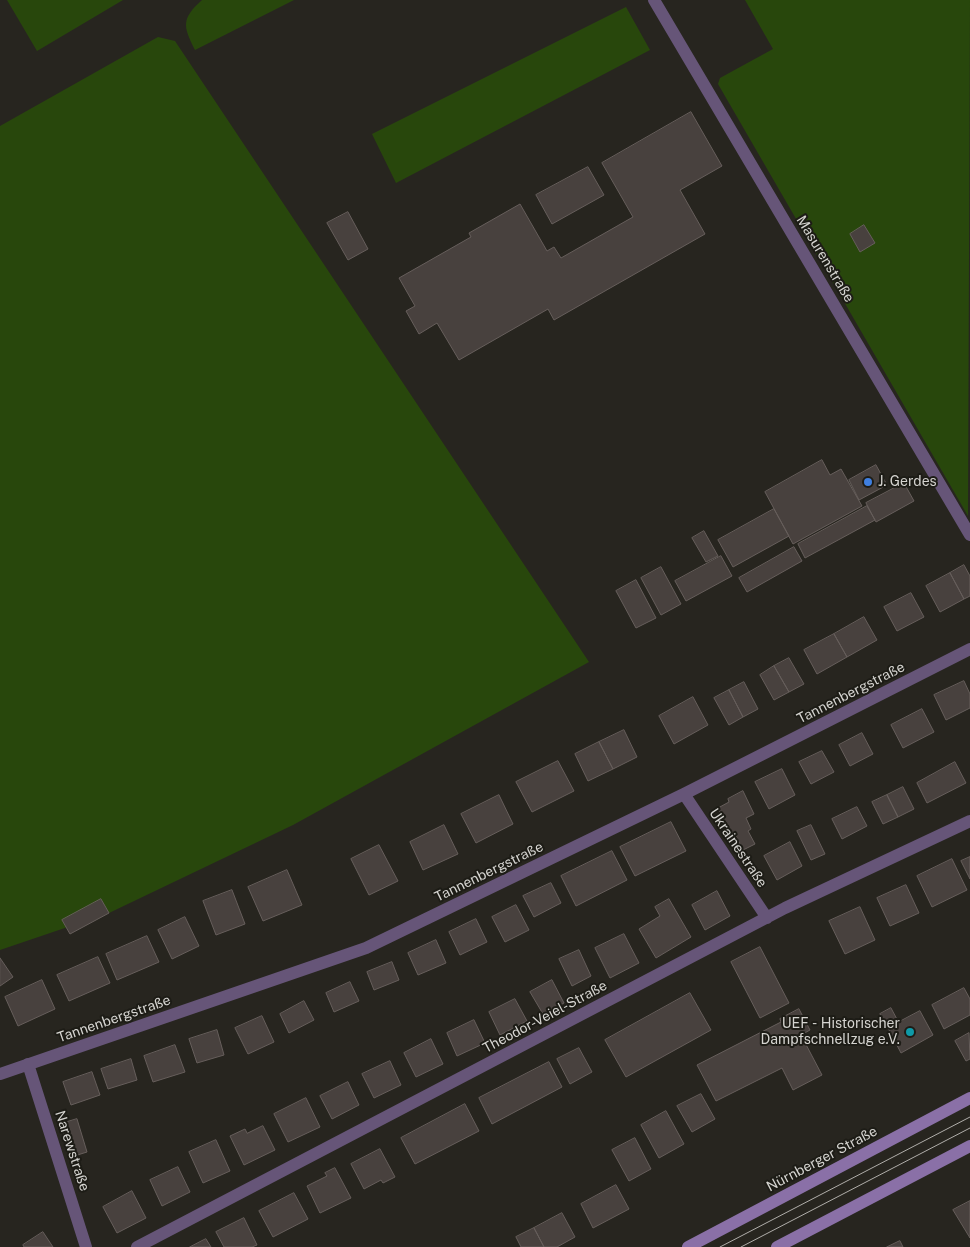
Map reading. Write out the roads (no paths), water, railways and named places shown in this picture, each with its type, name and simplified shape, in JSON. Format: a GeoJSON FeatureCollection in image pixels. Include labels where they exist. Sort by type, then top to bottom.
{"type":"FeatureCollection","features":[{"type":"Feature","properties":{"kind":"main road","name":"Nürnberger Straße"},"geometry":{"type":"LineString","coordinates":[[688,1247],[970,1098]]}},
{"type":"Feature","properties":{"kind":"main road"},"geometry":{"type":"LineString","coordinates":[[777,1247],[970,1146]]}},
{"type":"Feature","properties":{"kind":"street","name":"Masurenstraße"},"geometry":{"type":"LineString","coordinates":[[654,0],[970,535]]}},
{"type":"Feature","properties":{"kind":"street","name":"Tannenbergstraße"},"geometry":{"type":"LineString","coordinates":[[0,1074],[366,948],[684,794],[970,649]]}},
{"type":"Feature","properties":{"kind":"street","name":"Ukrainestraße"},"geometry":{"type":"LineString","coordinates":[[684,794],[768,918]]}},
{"type":"Feature","properties":{"kind":"street","name":"Theodor-Veiel-Straße"},"geometry":{"type":"LineString","coordinates":[[137,1247],[768,918],[970,821]]}},
{"type":"Feature","properties":{"kind":"street","name":"Narewstraße"},"geometry":{"type":"LineString","coordinates":[[28,1064],[86,1247]]}},
{"type":"Feature","properties":{"kind":"tram line"},"geometry":{"type":"LineString","coordinates":[[720,1247],[970,1117]]}},
{"type":"Feature","properties":{"kind":"tram line"},"geometry":{"type":"LineString","coordinates":[[741,1247],[970,1128]]}},
{"type":"Feature","properties":{"kind":"place","name":"J. Gerdes"},"geometry":{"type":"Point","coordinates":[868,482]}},
{"type":"Feature","properties":{"kind":"place","name":"UEF - Historischer Dampfschnellzug e.V."},"geometry":{"type":"Point","coordinates":[910,1032]}}]}
